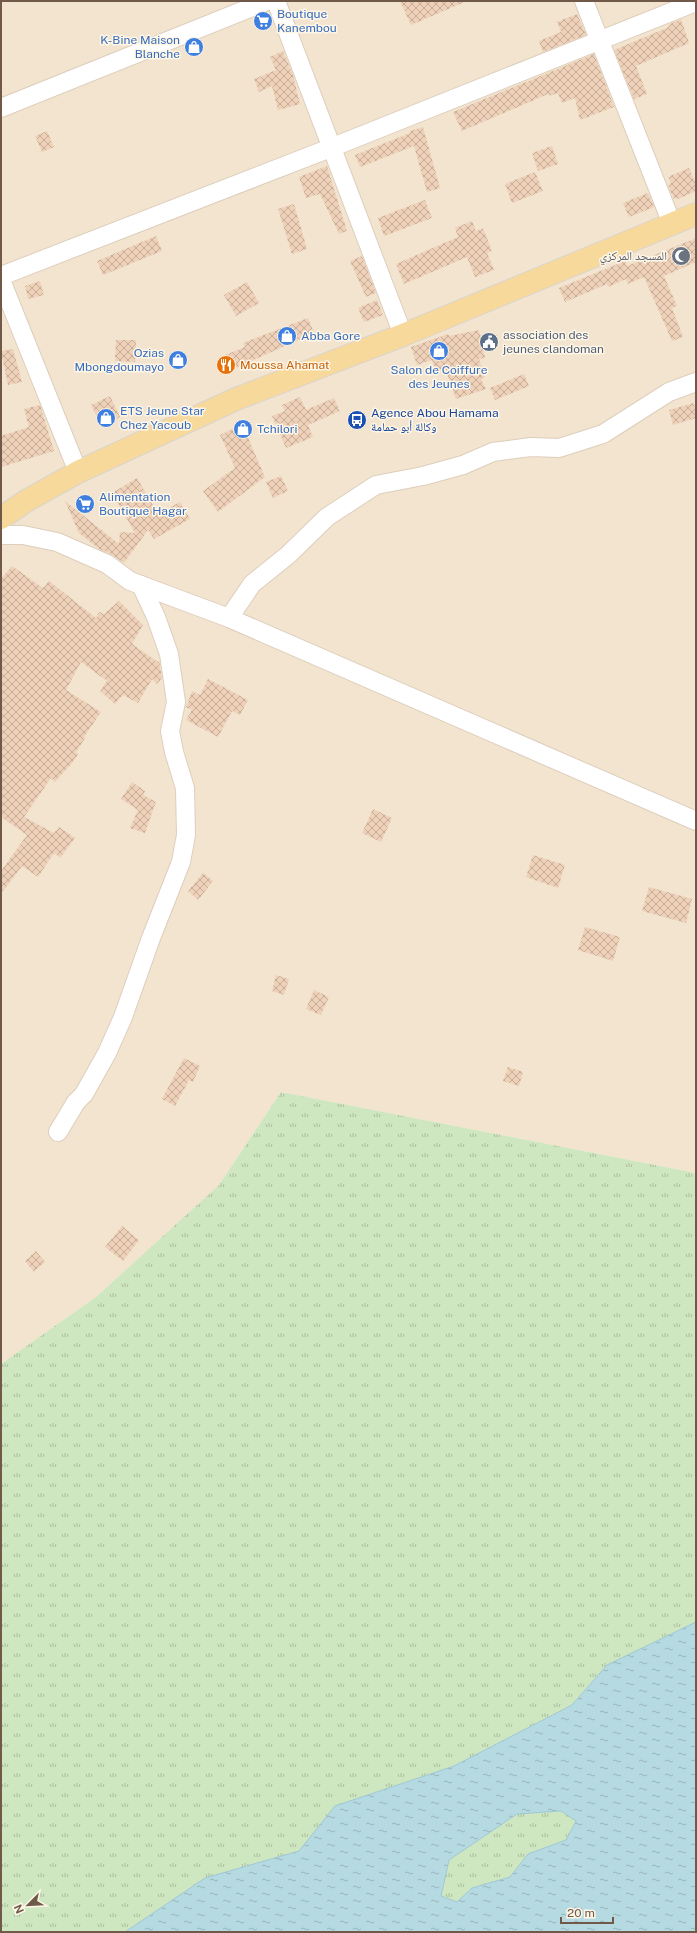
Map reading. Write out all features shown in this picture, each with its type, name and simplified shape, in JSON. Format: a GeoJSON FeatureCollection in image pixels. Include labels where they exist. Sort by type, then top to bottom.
{"type":"FeatureCollection","features":[{"type":"Feature","properties":{"kind":"main road"},"geometry":{"type":"LineString","coordinates":[[1,518],[26,501],[78,472],[236,399],[403,335],[672,224],[696,216]]}},
{"type":"Feature","properties":{"kind":"street"},"geometry":{"type":"LineString","coordinates":[[1,108],[267,1]]}},
{"type":"Feature","properties":{"kind":"street"},"geometry":{"type":"LineString","coordinates":[[276,1],[333,147],[403,335]]}},
{"type":"Feature","properties":{"kind":"street"},"geometry":{"type":"LineString","coordinates":[[584,1],[672,224]]}},
{"type":"Feature","properties":{"kind":"street"},"geometry":{"type":"LineString","coordinates":[[1,276],[333,147],[696,2]]}},
{"type":"Feature","properties":{"kind":"street"},"geometry":{"type":"LineString","coordinates":[[1,280],[78,472]]}},
{"type":"Feature","properties":{"kind":"street"},"geometry":{"type":"LineString","coordinates":[[229,618],[252,584],[288,555],[327,517],[376,485],[423,476],[463,465],[492,452],[531,448],[559,448],[603,434],[669,392],[696,382]]}},
{"type":"Feature","properties":{"kind":"street"},"geometry":{"type":"LineString","coordinates":[[1,535],[23,535],[58,542],[107,564],[130,581],[229,618],[696,821]]}},
{"type":"Feature","properties":{"kind":"street"},"geometry":{"type":"LineString","coordinates":[[58,1132],[76,1102],[84,1094],[107,1053],[123,1017],[151,938],[181,862],[186,835],[185,788],[174,752],[170,731],[176,702],[170,654],[156,617],[141,584]]}},
{"type":"Feature","properties":{"kind":"shaded area"},"geometry":{"type":"Polygon","coordinates":[[[1,1],[696,1],[696,1173],[281,1092],[219,1185],[96,1297],[1,1364],[1,1]]]}},
{"type":"Feature","properties":{"kind":"green space"},"geometry":{"type":"Polygon","coordinates":[[[281,1092],[696,1173],[696,1622],[607,1665],[572,1705],[454,1766],[335,1806],[299,1851],[205,1878],[125,1932],[1,1932],[1,1364],[96,1297],[219,1185],[281,1092]]]}},
{"type":"Feature","properties":{"kind":"green space"},"geometry":{"type":"Polygon","coordinates":[[[561,1811],[576,1821],[566,1840],[528,1854],[510,1877],[472,1888],[457,1902],[441,1896],[449,1860],[517,1814],[561,1811]]]}},
{"type":"Feature","properties":{"kind":"water"},"geometry":{"type":"Polygon","coordinates":[[[696,1622],[696,1931],[125,1932],[205,1878],[299,1851],[335,1806],[454,1766],[572,1705],[607,1665],[696,1622]],[[561,1811],[517,1814],[449,1860],[441,1896],[457,1902],[472,1888],[510,1877],[528,1854],[566,1840],[576,1821],[561,1811]]]}},
{"type":"Feature","properties":{"kind":"building"},"geometry":{"type":"Polygon","coordinates":[[[400,1],[467,1],[411,25],[400,1]]]}},
{"type":"Feature","properties":{"kind":"building"},"geometry":{"type":"Polygon","coordinates":[[[577,14],[586,35],[543,52],[539,41],[561,32],[557,22],[577,14]]]}},
{"type":"Feature","properties":{"kind":"building"},"geometry":{"type":"Polygon","coordinates":[[[681,19],[689,43],[636,66],[647,94],[634,99],[614,50],[669,27],[668,25],[681,19]]]}},
{"type":"Feature","properties":{"kind":"building"},"geometry":{"type":"Polygon","coordinates":[[[283,51],[293,75],[300,104],[278,110],[272,86],[259,92],[254,79],[276,70],[270,57],[283,51]]]}},
{"type":"Feature","properties":{"kind":"building"},"geometry":{"type":"Polygon","coordinates":[[[594,54],[614,107],[580,120],[575,98],[562,103],[558,93],[549,96],[548,94],[462,131],[453,112],[594,54]]]}},
{"type":"Feature","properties":{"kind":"building"},"geometry":{"type":"Polygon","coordinates":[[[423,127],[440,188],[427,192],[414,146],[360,167],[355,155],[410,133],[410,131],[423,127]]]}},
{"type":"Feature","properties":{"kind":"building"},"geometry":{"type":"Polygon","coordinates":[[[47,131],[54,147],[42,152],[35,136],[47,131]]]}},
{"type":"Feature","properties":{"kind":"building"},"geometry":{"type":"Polygon","coordinates":[[[552,146],[558,164],[538,171],[532,153],[552,146]]]}},
{"type":"Feature","properties":{"kind":"building"},"geometry":{"type":"Polygon","coordinates":[[[327,166],[347,231],[339,234],[320,194],[306,198],[299,177],[327,166]]]}},
{"type":"Feature","properties":{"kind":"building"},"geometry":{"type":"Polygon","coordinates":[[[689,168],[696,184],[696,191],[678,199],[674,199],[668,185],[671,183],[668,177],[689,168]]]}},
{"type":"Feature","properties":{"kind":"building"},"geometry":{"type":"Polygon","coordinates":[[[535,172],[543,191],[512,203],[505,184],[535,172]]]}},
{"type":"Feature","properties":{"kind":"building"},"geometry":{"type":"Polygon","coordinates":[[[648,193],[654,207],[629,217],[623,203],[648,193]]]}},
{"type":"Feature","properties":{"kind":"building"},"geometry":{"type":"Polygon","coordinates":[[[425,200],[432,218],[384,236],[378,218],[425,200]]]}},
{"type":"Feature","properties":{"kind":"building"},"geometry":{"type":"Polygon","coordinates":[[[294,204],[307,249],[292,254],[278,209],[294,204]]]}},
{"type":"Feature","properties":{"kind":"building"},"geometry":{"type":"Polygon","coordinates":[[[472,221],[476,231],[483,228],[492,251],[487,253],[494,270],[475,277],[467,257],[404,284],[396,264],[458,237],[455,228],[472,221]]]}},
{"type":"Feature","properties":{"kind":"building"},"geometry":{"type":"Polygon","coordinates":[[[156,236],[162,251],[103,275],[97,261],[156,236]]]}},
{"type":"Feature","properties":{"kind":"building"},"geometry":{"type":"Polygon","coordinates":[[[696,238],[696,262],[664,276],[677,306],[672,308],[683,337],[672,341],[644,277],[628,284],[626,279],[608,287],[607,284],[565,302],[559,288],[625,261],[627,266],[696,238]]]}},
{"type":"Feature","properties":{"kind":"building"},"geometry":{"type":"Polygon","coordinates":[[[362,256],[376,293],[366,297],[350,261],[362,256]]]}},
{"type":"Feature","properties":{"kind":"building"},"geometry":{"type":"Polygon","coordinates":[[[40,281],[44,295],[28,299],[25,286],[40,281]]]}},
{"type":"Feature","properties":{"kind":"building"},"geometry":{"type":"Polygon","coordinates":[[[247,282],[259,303],[236,316],[224,295],[247,282]]]}},
{"type":"Feature","properties":{"kind":"building"},"geometry":{"type":"Polygon","coordinates":[[[377,300],[383,315],[364,322],[358,308],[377,300]]]}},
{"type":"Feature","properties":{"kind":"building"},"geometry":{"type":"Polygon","coordinates":[[[308,318],[314,333],[231,370],[225,355],[245,347],[243,343],[308,318]]]}},
{"type":"Feature","properties":{"kind":"building"},"geometry":{"type":"Polygon","coordinates":[[[479,330],[485,358],[479,359],[485,377],[481,379],[486,389],[456,399],[445,368],[436,372],[432,360],[417,365],[411,347],[448,334],[449,336],[479,330]]]}},
{"type":"Feature","properties":{"kind":"building"},"geometry":{"type":"Polygon","coordinates":[[[116,340],[136,340],[135,362],[115,361],[116,340]]]}},
{"type":"Feature","properties":{"kind":"building"},"geometry":{"type":"Polygon","coordinates":[[[13,349],[22,382],[8,385],[1,351],[13,349]]]}},
{"type":"Feature","properties":{"kind":"building"},"geometry":{"type":"Polygon","coordinates":[[[524,374],[529,386],[495,400],[490,388],[524,374]]]}},
{"type":"Feature","properties":{"kind":"building"},"geometry":{"type":"Polygon","coordinates":[[[110,396],[120,417],[102,427],[91,405],[110,396]]]}},
{"type":"Feature","properties":{"kind":"building"},"geometry":{"type":"Polygon","coordinates":[[[300,397],[306,410],[334,398],[340,411],[308,425],[313,437],[286,448],[272,416],[285,411],[282,405],[300,397]]]}},
{"type":"Feature","properties":{"kind":"building"},"geometry":{"type":"Polygon","coordinates":[[[694,403],[696,418],[673,425],[669,410],[694,403]]]}},
{"type":"Feature","properties":{"kind":"building"},"geometry":{"type":"Polygon","coordinates":[[[40,405],[54,451],[1,467],[1,436],[29,427],[24,409],[40,405]]]}},
{"type":"Feature","properties":{"kind":"building"},"geometry":{"type":"Polygon","coordinates":[[[242,424],[265,477],[218,512],[203,491],[235,468],[220,435],[242,424]]]}},
{"type":"Feature","properties":{"kind":"building"},"geometry":{"type":"Polygon","coordinates":[[[281,476],[288,491],[273,498],[266,482],[281,476]]]}},
{"type":"Feature","properties":{"kind":"building"},"geometry":{"type":"Polygon","coordinates":[[[137,478],[158,514],[180,502],[190,519],[154,539],[148,530],[124,563],[111,554],[99,549],[79,533],[65,501],[119,544],[120,532],[135,533],[112,493],[137,478]]]}},
{"type":"Feature","properties":{"kind":"building"},"geometry":{"type":"Polygon","coordinates":[[[12,566],[43,588],[49,581],[96,618],[99,612],[104,614],[119,601],[143,625],[132,644],[158,662],[159,661],[162,678],[157,684],[152,679],[138,703],[123,695],[115,704],[100,691],[107,681],[81,662],[66,690],[101,712],[84,737],[85,738],[76,752],[78,754],[73,762],[55,782],[51,778],[24,817],[54,833],[59,827],[75,838],[60,858],[54,853],[38,877],[22,866],[1,894],[1,871],[27,835],[1,817],[1,579],[12,566]]]}},
{"type":"Feature","properties":{"kind":"building"},"geometry":{"type":"Polygon","coordinates":[[[208,679],[248,700],[240,715],[232,711],[218,737],[186,720],[192,710],[186,707],[192,691],[200,695],[208,679]]]}},
{"type":"Feature","properties":{"kind":"building"},"geometry":{"type":"Polygon","coordinates":[[[132,782],[145,791],[143,795],[156,802],[145,833],[130,828],[138,810],[121,799],[132,782]]]}},
{"type":"Feature","properties":{"kind":"building"},"geometry":{"type":"Polygon","coordinates":[[[373,809],[392,818],[381,842],[362,833],[373,809]]]}},
{"type":"Feature","properties":{"kind":"building"},"geometry":{"type":"Polygon","coordinates":[[[533,855],[565,865],[558,888],[526,877],[533,855]]]}},
{"type":"Feature","properties":{"kind":"building"},"geometry":{"type":"Polygon","coordinates":[[[203,873],[213,881],[198,900],[188,891],[203,873]]]}},
{"type":"Feature","properties":{"kind":"building"},"geometry":{"type":"Polygon","coordinates":[[[649,887],[692,899],[686,923],[642,911],[649,887]]]}},
{"type":"Feature","properties":{"kind":"building"},"geometry":{"type":"Polygon","coordinates":[[[585,927],[620,937],[613,961],[578,950],[585,927]]]}},
{"type":"Feature","properties":{"kind":"building"},"geometry":{"type":"Polygon","coordinates":[[[276,975],[289,979],[284,995],[272,991],[276,975]]]}},
{"type":"Feature","properties":{"kind":"building"},"geometry":{"type":"Polygon","coordinates":[[[314,990],[329,997],[321,1015],[306,1009],[314,990]]]}},
{"type":"Feature","properties":{"kind":"building"},"geometry":{"type":"Polygon","coordinates":[[[184,1058],[200,1066],[193,1082],[189,1080],[175,1106],[162,1099],[184,1058]]]}},
{"type":"Feature","properties":{"kind":"building"},"geometry":{"type":"Polygon","coordinates":[[[508,1067],[523,1072],[519,1086],[503,1081],[508,1067]]]}},
{"type":"Feature","properties":{"kind":"building"},"geometry":{"type":"Polygon","coordinates":[[[122,1226],[139,1240],[123,1261],[105,1247],[122,1226]]]}},
{"type":"Feature","properties":{"kind":"building"},"geometry":{"type":"Polygon","coordinates":[[[36,1251],[45,1262],[34,1272],[25,1261],[36,1251]]]}},
{"type":"Feature","properties":{"kind":"place","name":"Boutique Kanembou"},"geometry":{"type":"Point","coordinates":[263,21]}},
{"type":"Feature","properties":{"kind":"place","name":"K-Bine Maison Blanche"},"geometry":{"type":"Point","coordinates":[194,47]}},
{"type":"Feature","properties":{"kind":"place","name":"المسجد المركزي"},"geometry":{"type":"Point","coordinates":[681,256]}},
{"type":"Feature","properties":{"kind":"place","name":"Abba Gore"},"geometry":{"type":"Point","coordinates":[287,336]}},
{"type":"Feature","properties":{"kind":"place","name":"association des jeunes clandoman"},"geometry":{"type":"Point","coordinates":[489,342]}},
{"type":"Feature","properties":{"kind":"place","name":"Salon de Coiffure des Jeunes"},"geometry":{"type":"Point","coordinates":[439,351]}},
{"type":"Feature","properties":{"kind":"place","name":"Ozias Mbongdoumayo"},"geometry":{"type":"Point","coordinates":[178,360]}},
{"type":"Feature","properties":{"kind":"place","name":"Moussa Ahamat"},"geometry":{"type":"Point","coordinates":[226,365]}},
{"type":"Feature","properties":{"kind":"place","name":"ETS Jeune Star Chez Yacoub"},"geometry":{"type":"Point","coordinates":[106,418]}},
{"type":"Feature","properties":{"kind":"place","name":"Agence Abou Hamama وكالة أبو حمامة"},"geometry":{"type":"Point","coordinates":[357,420]}},
{"type":"Feature","properties":{"kind":"place","name":"Tchilori"},"geometry":{"type":"Point","coordinates":[243,429]}},
{"type":"Feature","properties":{"kind":"place","name":"Alimentation Boutique Hagar"},"geometry":{"type":"Point","coordinates":[85,504]}}]}
